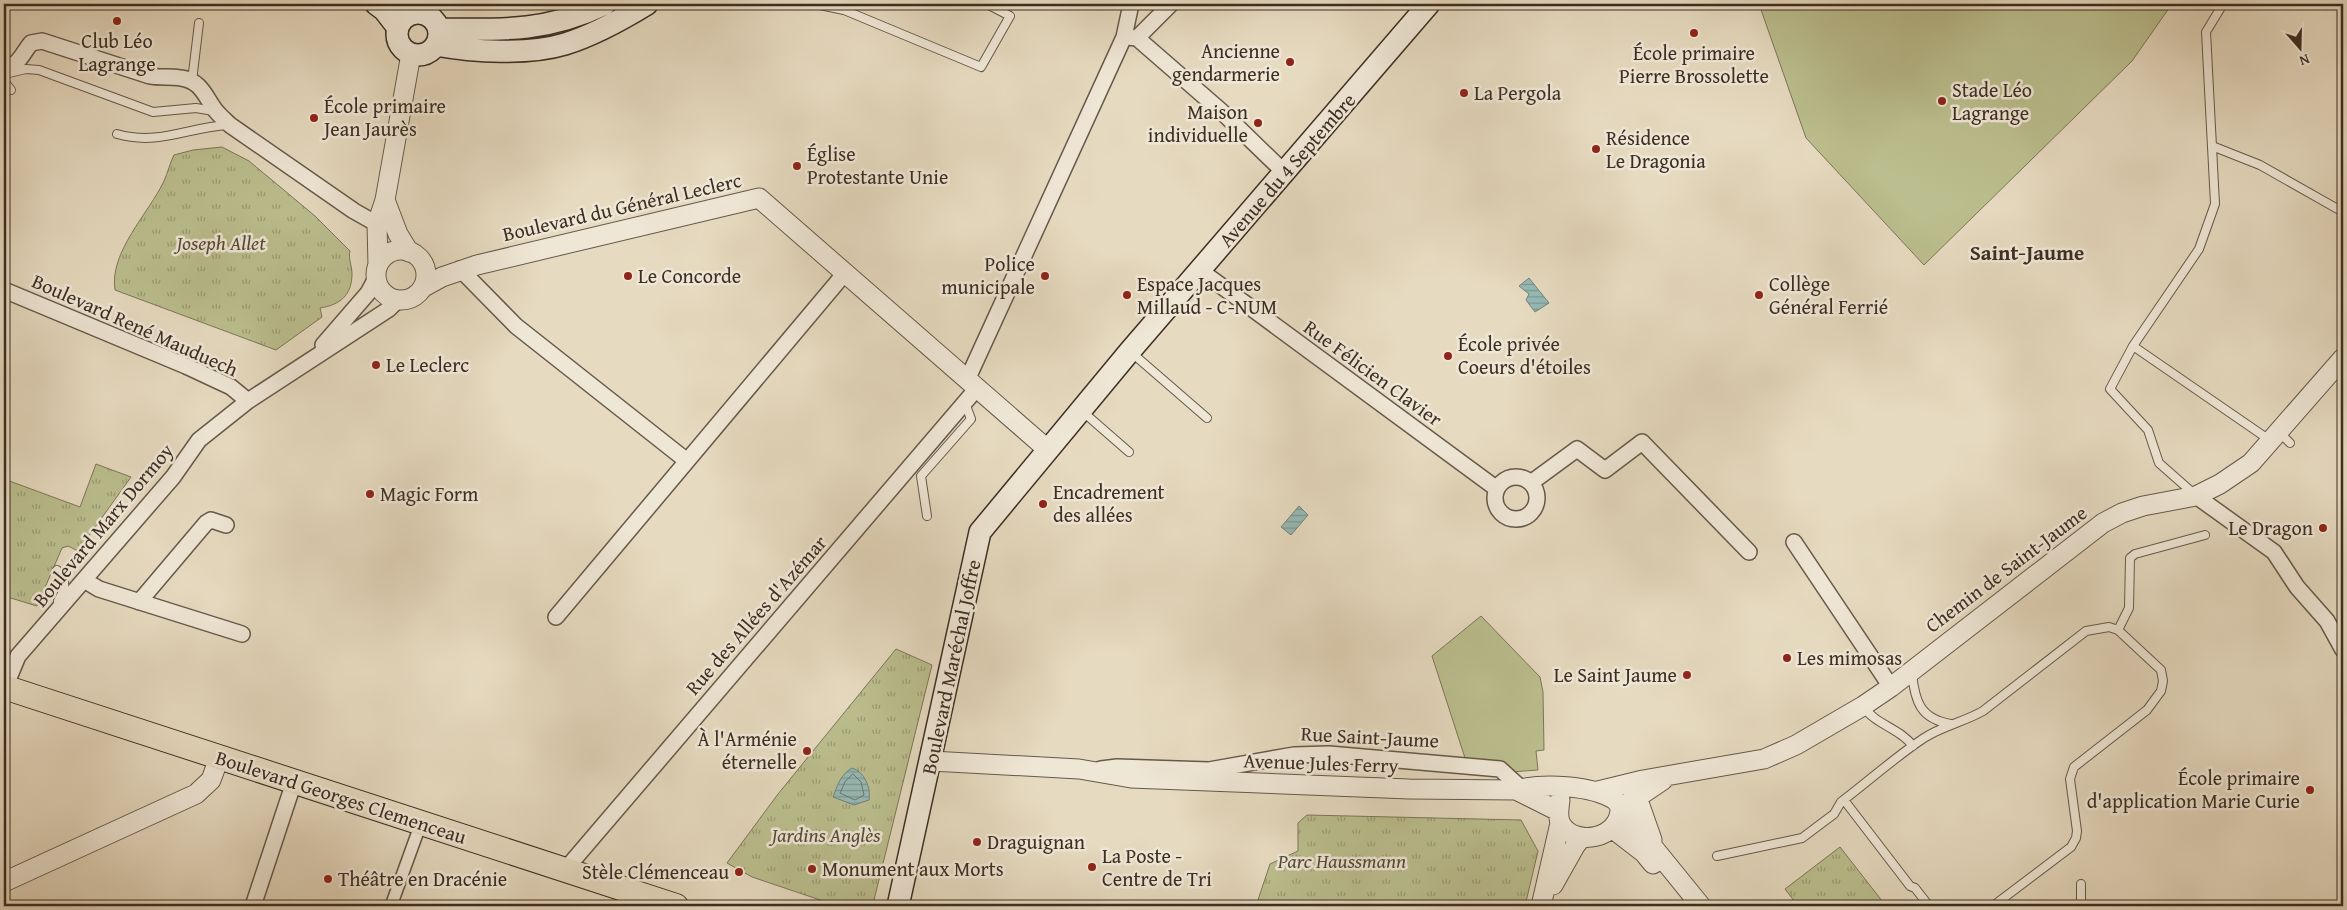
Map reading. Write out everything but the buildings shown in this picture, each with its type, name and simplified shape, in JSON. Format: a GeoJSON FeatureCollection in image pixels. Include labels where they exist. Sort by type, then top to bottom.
{"type":"FeatureCollection","features":[{"type":"Feature","properties":{"kind":"main road"},"geometry":{"type":"LineString","coordinates":[[376,4],[384,10],[401,16],[419,13],[426,14],[436,23],[437,37],[425,54],[411,54],[399,44],[401,16]]}},
{"type":"Feature","properties":{"kind":"main road"},"geometry":{"type":"LineString","coordinates":[[437,37],[547,25],[574,18],[605,4]]}},
{"type":"Feature","properties":{"kind":"main road"},"geometry":{"type":"LineString","coordinates":[[437,37],[460,49],[518,50],[564,44],[612,24],[647,4]]}},
{"type":"Feature","properties":{"kind":"main road","name":"Avenue du 4 Septembre"},"geometry":{"type":"LineString","coordinates":[[1047,449],[1082,411],[1130,351],[1201,271],[1429,4]]}},
{"type":"Feature","properties":{"kind":"main road","name":"Boulevard Maréchal Joffre"},"geometry":{"type":"LineString","coordinates":[[898,906],[980,532],[1047,449]]}},
{"type":"Feature","properties":{"kind":"main road","name":"Boulevard Georges Clemenceau"},"geometry":{"type":"LineString","coordinates":[[4,688],[565,870],[643,901],[672,906]]}},
{"type":"Feature","properties":{"kind":"street"},"geometry":{"type":"LineString","coordinates":[[1130,38],[1131,4]]}},
{"type":"Feature","properties":{"kind":"street"},"geometry":{"type":"LineString","coordinates":[[1130,38],[1171,4]]}},
{"type":"Feature","properties":{"kind":"street"},"geometry":{"type":"LineString","coordinates":[[1130,38],[1220,111],[1285,173]]}},
{"type":"Feature","properties":{"kind":"street","name":"Rue des Allées d'Azémar"},"geometry":{"type":"LineString","coordinates":[[565,870],[965,403],[1130,38]]}},
{"type":"Feature","properties":{"kind":"street"},"geometry":{"type":"LineString","coordinates":[[4,68],[12,67],[20,60],[31,43],[42,41],[150,76],[192,81],[203,88],[216,111],[230,125],[354,212],[377,224]]}},
{"type":"Feature","properties":{"kind":"street"},"geometry":{"type":"LineString","coordinates":[[385,200],[396,229],[426,273],[422,288],[412,298],[398,300],[383,293],[377,272],[377,224],[385,200],[411,54]]}},
{"type":"Feature","properties":{"kind":"street","name":"Boulevard du Général Leclerc"},"geometry":{"type":"LineString","coordinates":[[422,288],[460,270],[759,198],[1047,449]]}},
{"type":"Feature","properties":{"kind":"street"},"geometry":{"type":"LineString","coordinates":[[312,357],[368,293],[377,272],[391,252],[416,258]]}},
{"type":"Feature","properties":{"kind":"street","name":"Boulevard du Général Leclerc"},"geometry":{"type":"LineString","coordinates":[[416,258],[424,266],[460,270]]}},
{"type":"Feature","properties":{"kind":"street"},"geometry":{"type":"LineString","coordinates":[[460,270],[516,326],[686,462]]}},
{"type":"Feature","properties":{"kind":"street","name":"Rue Félicien Clavier"},"geometry":{"type":"LineString","coordinates":[[1201,271],[1497,489]]}},
{"type":"Feature","properties":{"kind":"street"},"geometry":{"type":"LineString","coordinates":[[556,617],[845,273]]}},
{"type":"Feature","properties":{"kind":"street","name":"Boulevard René Mauduech"},"geometry":{"type":"LineString","coordinates":[[4,290],[186,366],[231,387],[248,400]]}},
{"type":"Feature","properties":{"kind":"street"},"geometry":{"type":"LineString","coordinates":[[248,400],[389,309],[398,300]]}},
{"type":"Feature","properties":{"kind":"street","name":"Chemin de Saint-Jaume"},"geometry":{"type":"LineString","coordinates":[[1598,791],[1643,780],[1764,759],[1796,745],[1863,706],[1890,687],[2102,523],[2122,513],[2143,506],[2196,496],[2220,484],[2251,463],[2282,441],[2343,358]]}},
{"type":"Feature","properties":{"kind":"street","name":"Boulevard Marx Dormoy"},"geometry":{"type":"LineString","coordinates":[[4,688],[18,656],[173,477],[199,440],[248,400]]}},
{"type":"Feature","properties":{"kind":"street"},"geometry":{"type":"LineString","coordinates":[[1532,482],[1577,449],[1605,470],[1642,442],[1749,552]]}},
{"type":"Feature","properties":{"kind":"street"},"geometry":{"type":"LineString","coordinates":[[1513,477],[1520,477],[1532,482],[1538,496],[1537,503],[1529,515],[1523,518],[1516,519],[1503,515],[1496,503],[1497,489],[1500,483],[1513,477]]}},
{"type":"Feature","properties":{"kind":"street"},"geometry":{"type":"LineString","coordinates":[[2196,496],[2274,552],[2297,587],[2327,621],[2343,650]]}},
{"type":"Feature","properties":{"kind":"street"},"geometry":{"type":"LineString","coordinates":[[140,602],[206,522],[210,520],[226,525]]}},
{"type":"Feature","properties":{"kind":"street"},"geometry":{"type":"LineString","coordinates":[[1794,542],[1890,687]]}},
{"type":"Feature","properties":{"kind":"street"},"geometry":{"type":"LineString","coordinates":[[84,580],[99,589],[242,634]]}},
{"type":"Feature","properties":{"kind":"street","name":"Rue Saint-Jaume"},"geometry":{"type":"LineString","coordinates":[[1084,769],[1117,766],[1209,770],[1294,755],[1329,754],[1500,769],[1519,789]]}},
{"type":"Feature","properties":{"kind":"street"},"geometry":{"type":"LineString","coordinates":[[4,882],[196,794],[211,780],[219,758]]}},
{"type":"Feature","properties":{"kind":"street","name":"Avenue Jules Ferry"},"geometry":{"type":"LineString","coordinates":[[931,761],[1084,769],[1131,778],[1409,789],[1519,789],[1559,817]]}},
{"type":"Feature","properties":{"kind":"street","name":"Chemin de Saint-Jaume"},"geometry":{"type":"LineString","coordinates":[[1620,809],[1668,777]]}},
{"type":"Feature","properties":{"kind":"street"},"geometry":{"type":"LineString","coordinates":[[253,906],[294,782]]}},
{"type":"Feature","properties":{"kind":"street"},"geometry":{"type":"LineString","coordinates":[[1566,783],[1541,906],[1582,837]]}},
{"type":"Feature","properties":{"kind":"street"},"geometry":{"type":"LineString","coordinates":[[1519,789],[1566,783],[1598,791],[1615,800],[1620,809],[1701,906]]}},
{"type":"Feature","properties":{"kind":"street"},"geometry":{"type":"LineString","coordinates":[[1637,797],[1656,851]]}},
{"type":"Feature","properties":{"kind":"street"},"geometry":{"type":"LineString","coordinates":[[1559,817],[1572,834],[1582,837],[1596,836],[1613,829],[1620,818],[1620,809]]}},
{"type":"Feature","properties":{"kind":"street"},"geometry":{"type":"LineString","coordinates":[[391,906],[421,823]]}},
{"type":"Feature","properties":{"kind":"street"},"geometry":{"type":"LineString","coordinates":[[1613,829],[1644,853],[1686,906]]}},
{"type":"Feature","properties":{"kind":"lane"},"geometry":{"type":"LineString","coordinates":[[814,4],[835,6],[980,67],[1010,16],[987,4]]}},
{"type":"Feature","properties":{"kind":"lane"},"geometry":{"type":"LineString","coordinates":[[2196,496],[2159,463],[2148,430],[2110,389],[2133,346],[2199,249],[2215,204],[2206,32],[2223,4]]}},
{"type":"Feature","properties":{"kind":"lane"},"geometry":{"type":"LineString","coordinates":[[192,81],[199,23]]}},
{"type":"Feature","properties":{"kind":"lane"},"geometry":{"type":"LineString","coordinates":[[4,73],[26,69],[39,70],[153,112],[196,108],[216,111]]}},
{"type":"Feature","properties":{"kind":"lane"},"geometry":{"type":"LineString","coordinates":[[4,81],[11,90]]}},
{"type":"Feature","properties":{"kind":"lane"},"geometry":{"type":"LineString","coordinates":[[117,134],[135,139],[147,139],[191,132],[213,126],[230,125]]}},
{"type":"Feature","properties":{"kind":"lane"},"geometry":{"type":"LineString","coordinates":[[2212,146],[2260,165],[2343,212]]}},
{"type":"Feature","properties":{"kind":"lane"},"geometry":{"type":"LineString","coordinates":[[377,224],[396,229]]}},
{"type":"Feature","properties":{"kind":"lane"},"geometry":{"type":"LineString","coordinates":[[2133,346],[2282,441]]}},
{"type":"Feature","properties":{"kind":"lane"},"geometry":{"type":"LineString","coordinates":[[1130,351],[1207,418]]}},
{"type":"Feature","properties":{"kind":"lane"},"geometry":{"type":"LineString","coordinates":[[926,516],[921,476],[971,419],[965,403]]}},
{"type":"Feature","properties":{"kind":"lane"},"geometry":{"type":"LineString","coordinates":[[1082,411],[1130,452]]}},
{"type":"Feature","properties":{"kind":"lane"},"geometry":{"type":"LineString","coordinates":[[2118,630],[2129,608],[2130,558],[2135,554],[2205,534]]}},
{"type":"Feature","properties":{"kind":"lane"},"geometry":{"type":"LineString","coordinates":[[56,613],[57,602],[65,589],[65,582],[57,570]]}},
{"type":"Feature","properties":{"kind":"lane"},"geometry":{"type":"LineString","coordinates":[[1716,856],[1802,838],[1834,814],[1844,800],[1913,746],[1941,728],[1967,720],[1983,711],[2086,631],[2109,627],[2118,630],[2161,670],[2164,681],[2161,692],[2147,710],[2074,767],[2070,779],[2077,831],[2076,838],[2071,847],[1993,906]]}},
{"type":"Feature","properties":{"kind":"lane"},"geometry":{"type":"LineString","coordinates":[[1912,670],[1914,694],[1919,704],[1931,718],[1953,724]]}},
{"type":"Feature","properties":{"kind":"lane"},"geometry":{"type":"LineString","coordinates":[[1863,706],[1874,718],[1906,737],[1913,746]]}},
{"type":"Feature","properties":{"kind":"lane"},"geometry":{"type":"LineString","coordinates":[[1844,800],[1910,886],[1915,888],[1929,906]]}},
{"type":"Feature","properties":{"kind":"lane"},"geometry":{"type":"LineString","coordinates":[[2080,884],[2081,906]]}},
{"type":"Feature","properties":{"kind":"green space","name":"Stade Léo Lagrange"},"geometry":{"type":"Polygon","coordinates":[[[1759,4],[2172,4],[2132,61],[1924,265],[1806,138],[1759,4]]]}},
{"type":"Feature","properties":{"kind":"green space","name":"Joseph Allet"},"geometry":{"type":"Polygon","coordinates":[[[222,147],[249,161],[315,216],[350,251],[349,257],[352,274],[350,288],[344,298],[327,307],[320,308],[322,317],[276,350],[115,290],[118,261],[124,247],[164,181],[174,155],[193,150],[222,147]]]}},
{"type":"Feature","properties":{"kind":"green space"},"geometry":{"type":"Polygon","coordinates":[[[96,464],[131,477],[78,551],[68,546],[62,548],[37,606],[4,596],[4,479],[80,507],[96,464]]]}},
{"type":"Feature","properties":{"kind":"green space"},"geometry":{"type":"Polygon","coordinates":[[[1481,616],[1540,677],[1543,692],[1544,750],[1536,751],[1538,770],[1511,772],[1500,763],[1465,758],[1432,656],[1481,616]]]}},
{"type":"Feature","properties":{"kind":"green space","name":"Jardins Anglès"},"geometry":{"type":"Polygon","coordinates":[[[896,649],[932,665],[873,904],[870,906],[838,906],[752,877],[727,863],[778,794],[896,649]]]}},
{"type":"Feature","properties":{"kind":"green space","name":"Parc Haussmann"},"geometry":{"type":"Polygon","coordinates":[[[1307,815],[1521,820],[1538,851],[1525,906],[1256,906],[1270,864],[1298,851],[1298,823],[1307,815]]]}},
{"type":"Feature","properties":{"kind":"green space"},"geometry":{"type":"Polygon","coordinates":[[[1840,847],[1886,906],[1798,906],[1785,889],[1840,847]]]}},
{"type":"Feature","properties":{"kind":"water"},"geometry":{"type":"Polygon","coordinates":[[[1529,278],[1549,303],[1535,312],[1526,300],[1529,294],[1519,286],[1529,278]]]}},
{"type":"Feature","properties":{"kind":"water"},"geometry":{"type":"Polygon","coordinates":[[[1299,506],[1308,515],[1291,535],[1281,527],[1299,506]]]}},
{"type":"Feature","properties":{"kind":"water"},"geometry":{"type":"Polygon","coordinates":[[[852,768],[864,777],[869,795],[869,800],[854,805],[833,797],[842,777],[852,768]]]}},
{"type":"Feature","properties":{"kind":"place","name":"Club Léo Lagrange"},"geometry":{"type":"Point","coordinates":[117,21]}},
{"type":"Feature","properties":{"kind":"place","name":"École primaire Pierre Brossolette"},"geometry":{"type":"Point","coordinates":[1694,33]}},
{"type":"Feature","properties":{"kind":"place","name":"Ancienne gendarmerie"},"geometry":{"type":"Point","coordinates":[1290,62]}},
{"type":"Feature","properties":{"kind":"place","name":"La Pergola"},"geometry":{"type":"Point","coordinates":[1464,93]}},
{"type":"Feature","properties":{"kind":"place","name":"Stade Léo Lagrange"},"geometry":{"type":"Point","coordinates":[1942,101]}},
{"type":"Feature","properties":{"kind":"place","name":"École primaire Jean Jaurès"},"geometry":{"type":"Point","coordinates":[314,118]}},
{"type":"Feature","properties":{"kind":"place","name":"Maison individuelle"},"geometry":{"type":"Point","coordinates":[1258,123]}},
{"type":"Feature","properties":{"kind":"place","name":"Résidence Le Dragonia"},"geometry":{"type":"Point","coordinates":[1596,149]}},
{"type":"Feature","properties":{"kind":"place","name":"Église Protestante Unie"},"geometry":{"type":"Point","coordinates":[797,166]}},
{"type":"Feature","properties":{"kind":"place","name":"Le Concorde"},"geometry":{"type":"Point","coordinates":[628,276]}},
{"type":"Feature","properties":{"kind":"place","name":"Police municipale"},"geometry":{"type":"Point","coordinates":[1045,276]}},
{"type":"Feature","properties":{"kind":"place","name":"Espace Jacques Millaud - C-NUM"},"geometry":{"type":"Point","coordinates":[1127,295]}},
{"type":"Feature","properties":{"kind":"place","name":"Collège Général Ferrié"},"geometry":{"type":"Point","coordinates":[1759,295]}},
{"type":"Feature","properties":{"kind":"place","name":"École privée Coeurs d'étoiles"},"geometry":{"type":"Point","coordinates":[1448,356]}},
{"type":"Feature","properties":{"kind":"place","name":"Le Leclerc"},"geometry":{"type":"Point","coordinates":[376,365]}},
{"type":"Feature","properties":{"kind":"place","name":"Magic Form"},"geometry":{"type":"Point","coordinates":[370,494]}},
{"type":"Feature","properties":{"kind":"place","name":"Encadrement des allées"},"geometry":{"type":"Point","coordinates":[1043,504]}},
{"type":"Feature","properties":{"kind":"place","name":"Le Dragon"},"geometry":{"type":"Point","coordinates":[2323,528]}},
{"type":"Feature","properties":{"kind":"place","name":"Les mimosas"},"geometry":{"type":"Point","coordinates":[1787,658]}},
{"type":"Feature","properties":{"kind":"place","name":"Le Saint Jaume"},"geometry":{"type":"Point","coordinates":[1687,675]}},
{"type":"Feature","properties":{"kind":"place","name":"À l'Arménie éternelle"},"geometry":{"type":"Point","coordinates":[807,751]}},
{"type":"Feature","properties":{"kind":"place","name":"École primaire d'application Marie Curie"},"geometry":{"type":"Point","coordinates":[2310,790]}},
{"type":"Feature","properties":{"kind":"place","name":"Draguignan"},"geometry":{"type":"Point","coordinates":[977,842]}},
{"type":"Feature","properties":{"kind":"place","name":"La Poste - Centre de Tri"},"geometry":{"type":"Point","coordinates":[1092,867]}},
{"type":"Feature","properties":{"kind":"place","name":"Monument aux Morts"},"geometry":{"type":"Point","coordinates":[812,869]}},
{"type":"Feature","properties":{"kind":"place","name":"Stèle Clémenceau"},"geometry":{"type":"Point","coordinates":[739,872]}},
{"type":"Feature","properties":{"kind":"place","name":"Théâtre en Dracénie"},"geometry":{"type":"Point","coordinates":[328,879]}},
{"type":"Feature","properties":{"kind":"district","name":"Saint-Jaume"},"geometry":{"type":"Point","coordinates":[2027,253]}}]}
